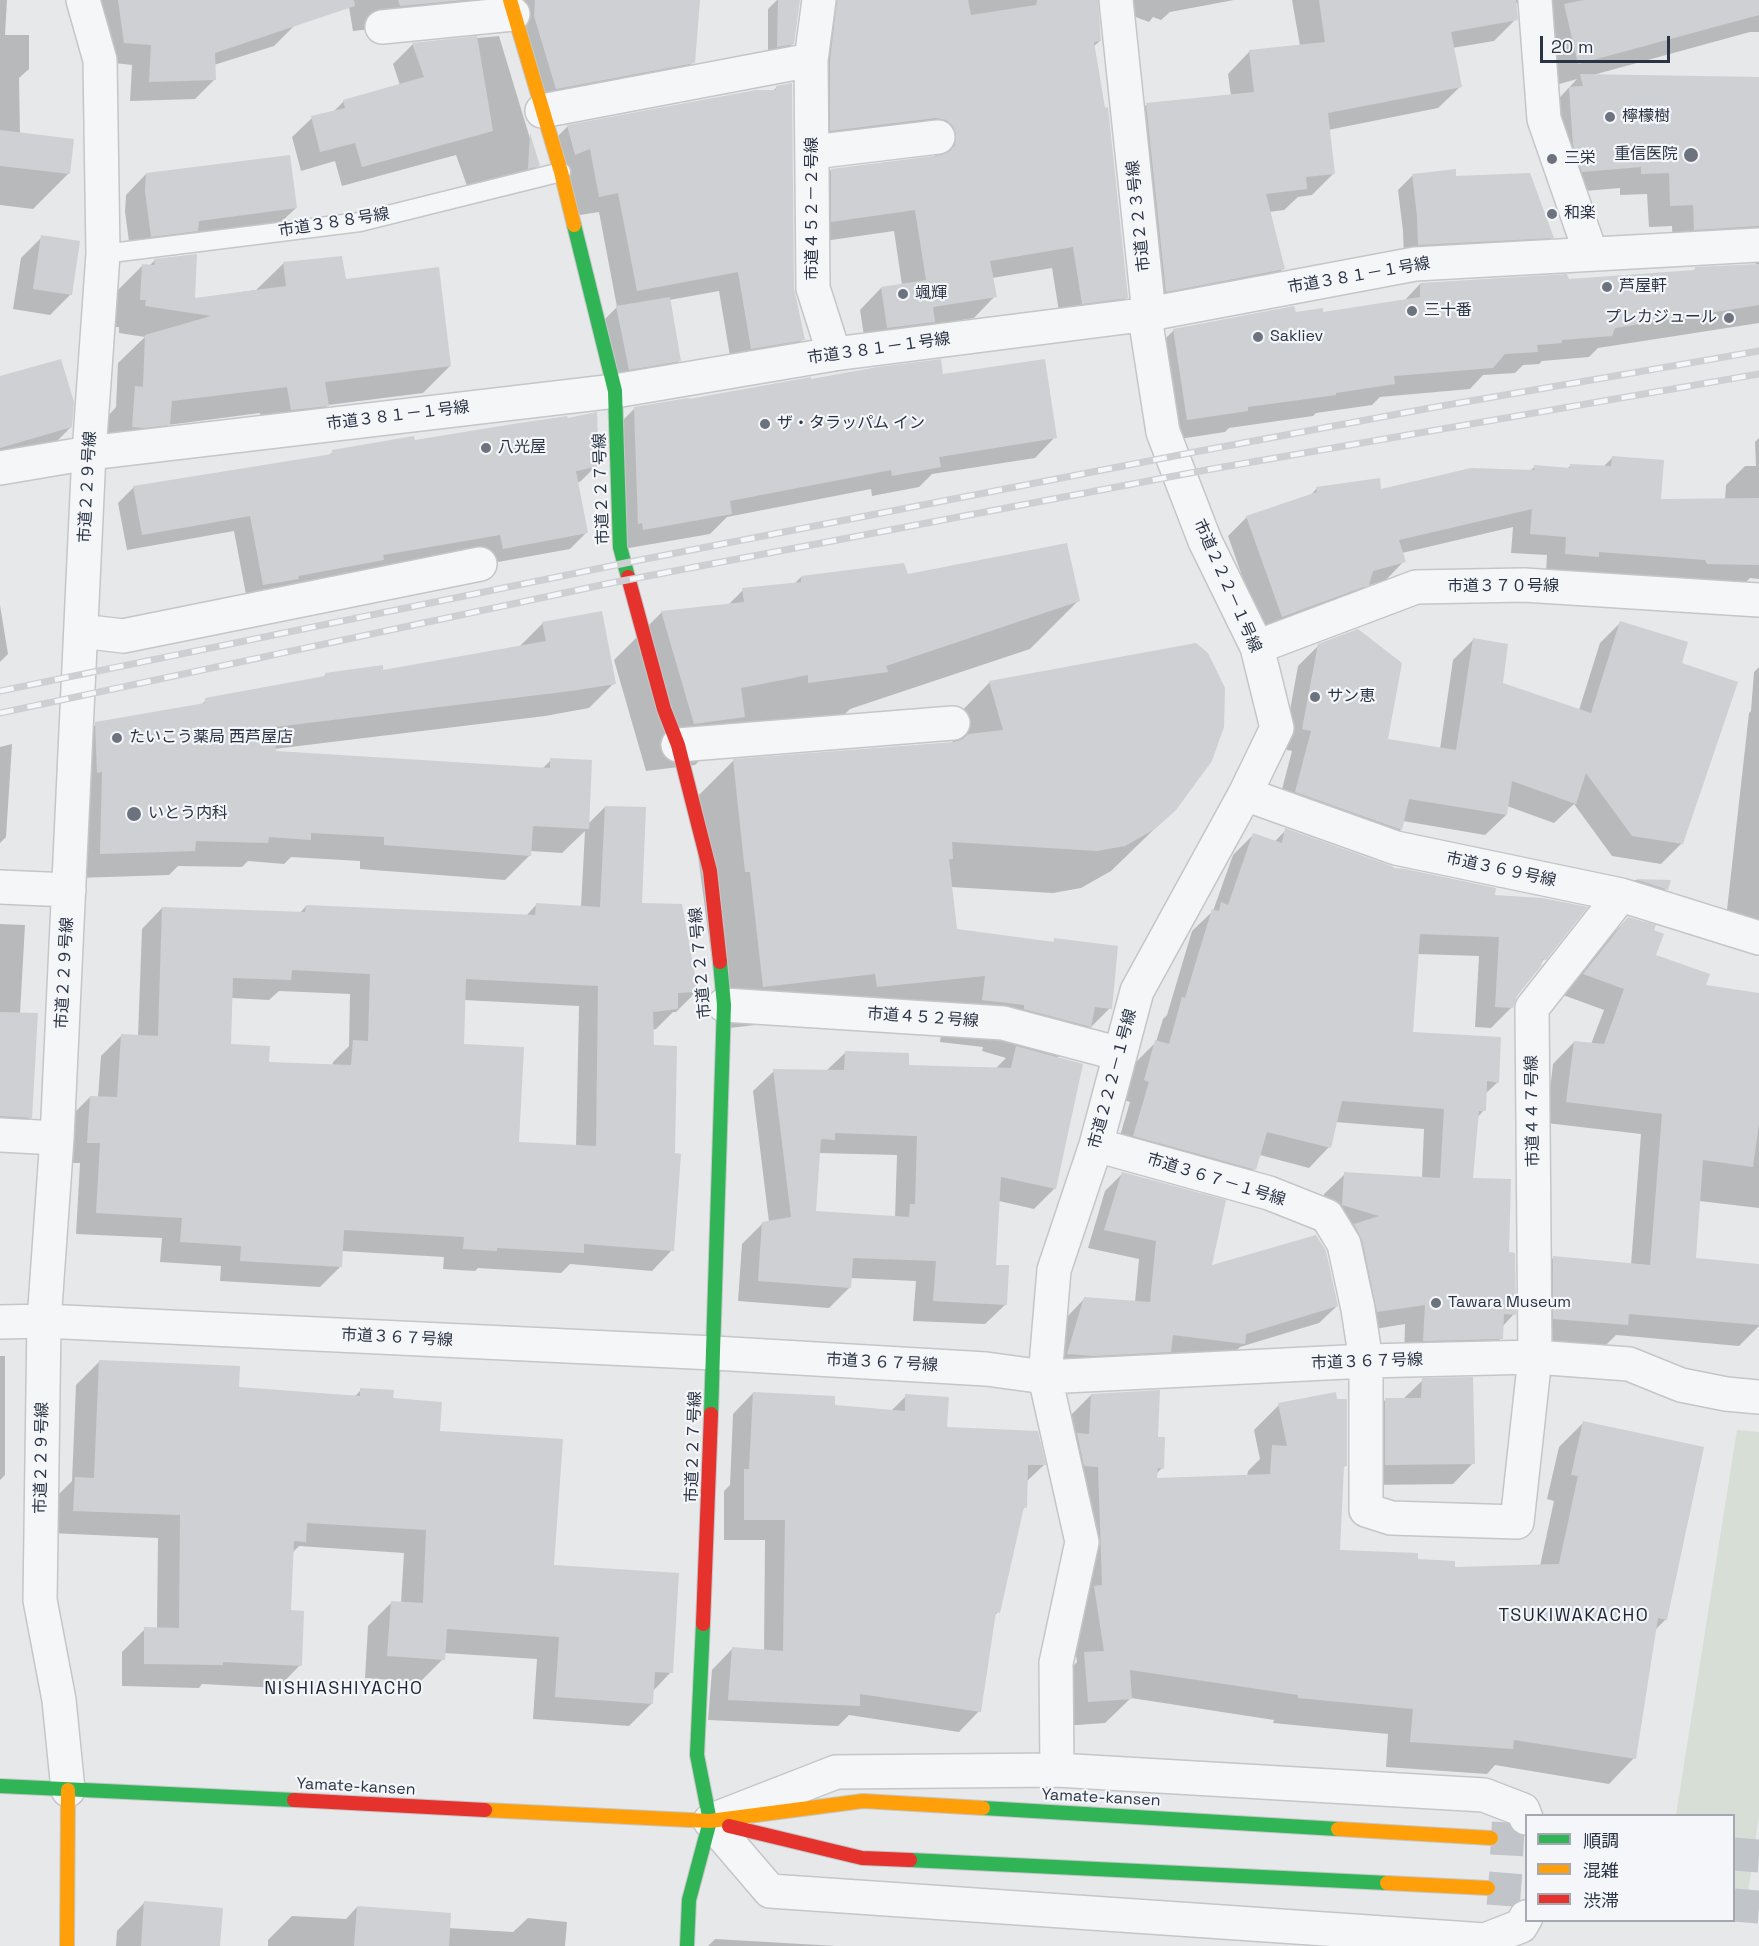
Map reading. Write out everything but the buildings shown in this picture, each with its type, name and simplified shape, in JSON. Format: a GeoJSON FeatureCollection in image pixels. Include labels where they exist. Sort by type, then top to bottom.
{"type":"FeatureCollection","features":[{"type":"Feature","properties":{"kind":"street","name":"市道２２９号線"},"geometry":{"type":"LineString","coordinates":[[67,1946],[69,1790],[59,1700],[40,1600],[44,1321],[57,1138],[89,453],[103,254],[100,60],[82,0]]}},
{"type":"Feature","properties":{"kind":"street"},"geometry":{"type":"LineString","coordinates":[[542,111],[811,60],[819,0]]}},
{"type":"Feature","properties":{"kind":"street","name":"市道２２３号線"},"geometry":{"type":"LineString","coordinates":[[1116,0],[1149,314],[1147,330],[1163,432]]}},
{"type":"Feature","properties":{"kind":"street"},"geometry":{"type":"LineString","coordinates":[[1535,0],[1544,119],[1591,254]]}},
{"type":"Feature","properties":{"kind":"street"},"geometry":{"type":"LineString","coordinates":[[382,27],[511,7]]}},
{"type":"Feature","properties":{"kind":"street","name":"市道２２７号線"},"geometry":{"type":"LineString","coordinates":[[511,7],[561,172],[615,391],[620,547],[664,709],[678,745],[710,871],[724,1005],[714,1353],[697,1755],[710,1821],[689,1900],[687,1946]]}},
{"type":"Feature","properties":{"kind":"street","name":"市道４５２－２号線"},"geometry":{"type":"LineString","coordinates":[[811,60],[813,288],[834,354]]}},
{"type":"Feature","properties":{"kind":"street"},"geometry":{"type":"LineString","coordinates":[[813,152],[938,137]]}},
{"type":"Feature","properties":{"kind":"street","name":"市道３８１－１号線"},"geometry":{"type":"LineString","coordinates":[[0,468],[89,453],[615,391],[834,354],[1149,314],[1415,264],[1759,245]]}},
{"type":"Feature","properties":{"kind":"street","name":"市道２２２－１号線"},"geometry":{"type":"LineString","coordinates":[[1057,1770],[1056,1663],[1082,1542],[1045,1377],[1054,1270],[1096,1145],[1137,991],[1245,794],[1277,728],[1257,647],[1205,541],[1163,432]]}},
{"type":"Feature","properties":{"kind":"street"},"geometry":{"type":"LineString","coordinates":[[81,631],[123,636],[480,564]]}},
{"type":"Feature","properties":{"kind":"street","name":"市道３７０号線"},"geometry":{"type":"LineString","coordinates":[[1257,647],[1416,587],[1524,585],[1759,600]]}},
{"type":"Feature","properties":{"kind":"street"},"geometry":{"type":"LineString","coordinates":[[678,745],[953,723]]}},
{"type":"Feature","properties":{"kind":"street","name":"市道３６９号線"},"geometry":{"type":"LineString","coordinates":[[1245,794],[1396,848],[1621,895],[1759,938]]}},
{"type":"Feature","properties":{"kind":"street"},"geometry":{"type":"LineString","coordinates":[[0,887],[69,890]]}},
{"type":"Feature","properties":{"kind":"street","name":"市道４４７号線"},"geometry":{"type":"LineString","coordinates":[[1366,1361],[1366,1510],[1391,1518],[1516,1522],[1535,1357],[1532,1008],[1621,895]]}},
{"type":"Feature","properties":{"kind":"street","name":"市道４５２号線"},"geometry":{"type":"LineString","coordinates":[[724,1005],[1003,1023],[1120,1054]]}},
{"type":"Feature","properties":{"kind":"street"},"geometry":{"type":"LineString","coordinates":[[0,1135],[57,1138]]}},
{"type":"Feature","properties":{"kind":"street","name":"市道３６７－１号線"},"geometry":{"type":"LineString","coordinates":[[1096,1145],[1269,1193],[1327,1216],[1344,1244],[1366,1361]]}},
{"type":"Feature","properties":{"kind":"street","name":"市道３６７号線"},"geometry":{"type":"LineString","coordinates":[[0,1322],[44,1321],[714,1353],[986,1369],[1045,1377],[1366,1361],[1535,1357],[1629,1364],[1681,1385],[1726,1394],[1759,1397]]}},
{"type":"Feature","properties":{"kind":"street"},"geometry":{"type":"LineString","coordinates":[[1525,1814],[1523,1810],[1484,1795],[1057,1770],[836,1772],[710,1821],[770,1891],[1212,1934],[1485,1940],[1521,1926],[1525,1920]]}},
{"type":"Feature","properties":{"kind":"street","name":"Yamate-kansen"},"geometry":{"type":"LineString","coordinates":[[0,1786],[710,1821],[863,1801],[1491,1838]]}},
{"type":"Feature","properties":{"kind":"street","name":"Yamate-kansen"},"geometry":{"type":"LineString","coordinates":[[710,1821],[862,1858],[1488,1888]]}},
{"type":"Feature","properties":{"kind":"lane","name":"市道３８８号線"},"geometry":{"type":"LineString","coordinates":[[103,254],[360,222],[561,172]]}},
{"type":"Feature","properties":{"kind":"shaded area"},"geometry":{"type":"Polygon","coordinates":[[[1737,1430],[1759,1432],[1759,1815],[1744,1921],[1735,1920],[1735,1814],[1676,1814],[1737,1430]]]}},
{"type":"Feature","properties":{"kind":"tunnel"},"geometry":{"type":"LineString","coordinates":[[1491,1838],[1525,1840]]}},
{"type":"Feature","properties":{"kind":"tunnel"},"geometry":{"type":"LineString","coordinates":[[1735,1854],[1759,1856]]}},
{"type":"Feature","properties":{"kind":"tunnel"},"geometry":{"type":"LineString","coordinates":[[1488,1888],[1525,1891]]}},
{"type":"Feature","properties":{"kind":"tunnel"},"geometry":{"type":"LineString","coordinates":[[1735,1905],[1759,1907]]}},
{"type":"Feature","properties":{"kind":"railway"},"geometry":{"type":"LineString","coordinates":[[0,691],[645,559],[1200,451],[1430,408],[1759,351]]}},
{"type":"Feature","properties":{"kind":"railway"},"geometry":{"type":"LineString","coordinates":[[0,713],[611,583],[1206,470],[1759,374]]}},
{"type":"Feature","properties":{"kind":"traffic: fast"},"geometry":{"type":"LineString","coordinates":[[574,225],[615,391],[620,547],[628,577]]}},
{"type":"Feature","properties":{"kind":"traffic: fast"},"geometry":{"type":"LineString","coordinates":[[711,1414],[724,1005],[720,962]]}},
{"type":"Feature","properties":{"kind":"traffic: fast"},"geometry":{"type":"LineString","coordinates":[[687,1946],[689,1900],[710,1821],[697,1755],[703,1624]]}},
{"type":"Feature","properties":{"kind":"traffic: fast"},"geometry":{"type":"LineString","coordinates":[[0,1786],[294,1800]]}},
{"type":"Feature","properties":{"kind":"traffic: fast"},"geometry":{"type":"LineString","coordinates":[[983,1808],[1338,1829]]}},
{"type":"Feature","properties":{"kind":"traffic: fast"},"geometry":{"type":"LineString","coordinates":[[910,1860],[1387,1883]]}},
{"type":"Feature","properties":{"kind":"traffic: slow"},"geometry":{"type":"LineString","coordinates":[[510,0],[561,172],[574,225]]}},
{"type":"Feature","properties":{"kind":"traffic: slow"},"geometry":{"type":"LineString","coordinates":[[67,1946],[68,1790]]}},
{"type":"Feature","properties":{"kind":"traffic: slow"},"geometry":{"type":"LineString","coordinates":[[485,1810],[710,1821],[863,1801],[983,1808]]}},
{"type":"Feature","properties":{"kind":"traffic: slow"},"geometry":{"type":"LineString","coordinates":[[1338,1829],[1491,1838]]}},
{"type":"Feature","properties":{"kind":"traffic: slow"},"geometry":{"type":"LineString","coordinates":[[1387,1883],[1488,1888]]}},
{"type":"Feature","properties":{"kind":"traffic: jam"},"geometry":{"type":"LineString","coordinates":[[628,577],[664,709],[678,745],[710,871],[720,962]]}},
{"type":"Feature","properties":{"kind":"traffic: jam"},"geometry":{"type":"LineString","coordinates":[[703,1624],[711,1414]]}},
{"type":"Feature","properties":{"kind":"traffic: jam"},"geometry":{"type":"LineString","coordinates":[[294,1800],[485,1810]]}},
{"type":"Feature","properties":{"kind":"traffic: jam"},"geometry":{"type":"LineString","coordinates":[[729,1826],[862,1858],[910,1860]]}},
{"type":"Feature","properties":{"kind":"place","name":"檸檬樹"},"geometry":{"type":"Point","coordinates":[1610,117]}},
{"type":"Feature","properties":{"kind":"place","name":"重信医院"},"geometry":{"type":"Point","coordinates":[1691,155]}},
{"type":"Feature","properties":{"kind":"place","name":"三栄"},"geometry":{"type":"Point","coordinates":[1552,159]}},
{"type":"Feature","properties":{"kind":"place","name":"和楽"},"geometry":{"type":"Point","coordinates":[1552,214]}},
{"type":"Feature","properties":{"kind":"place","name":"芦屋軒"},"geometry":{"type":"Point","coordinates":[1607,287]}},
{"type":"Feature","properties":{"kind":"place","name":"颯輝"},"geometry":{"type":"Point","coordinates":[903,294]}},
{"type":"Feature","properties":{"kind":"place","name":"三十番"},"geometry":{"type":"Point","coordinates":[1412,311]}},
{"type":"Feature","properties":{"kind":"place","name":"プレカジュール"},"geometry":{"type":"Point","coordinates":[1729,318]}},
{"type":"Feature","properties":{"kind":"place","name":"Sakliev"},"geometry":{"type":"Point","coordinates":[1258,337]}},
{"type":"Feature","properties":{"kind":"place","name":"ザ・タラッパム イン"},"geometry":{"type":"Point","coordinates":[765,424]}},
{"type":"Feature","properties":{"kind":"place","name":"八光屋"},"geometry":{"type":"Point","coordinates":[486,448]}},
{"type":"Feature","properties":{"kind":"place","name":"サン恵"},"geometry":{"type":"Point","coordinates":[1315,697]}},
{"type":"Feature","properties":{"kind":"place","name":"たいこう薬局 西芦屋店"},"geometry":{"type":"Point","coordinates":[117,738]}},
{"type":"Feature","properties":{"kind":"place","name":"いとう内科"},"geometry":{"type":"Point","coordinates":[134,814]}},
{"type":"Feature","properties":{"kind":"place","name":"Tawara Museum"},"geometry":{"type":"Point","coordinates":[1436,1303]}},
{"type":"Feature","properties":{"kind":"district","name":"TSUKIWAKACHO"},"geometry":{"type":"Point","coordinates":[1574,1616]}},
{"type":"Feature","properties":{"kind":"district","name":"NISHIASHIYACHO"},"geometry":{"type":"Point","coordinates":[344,1689]}}]}
